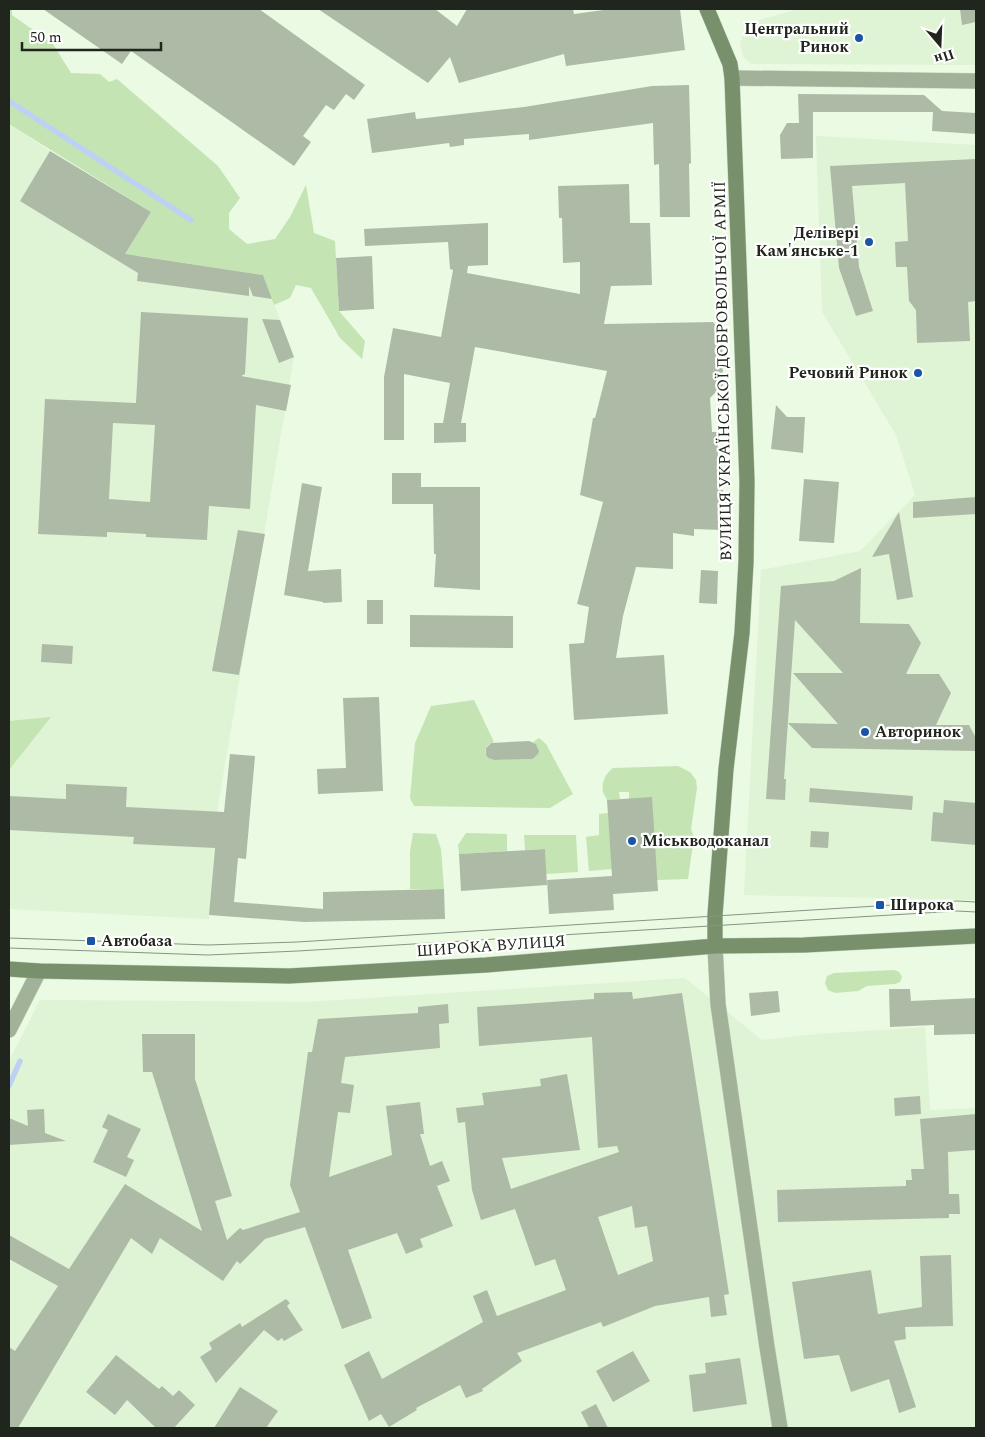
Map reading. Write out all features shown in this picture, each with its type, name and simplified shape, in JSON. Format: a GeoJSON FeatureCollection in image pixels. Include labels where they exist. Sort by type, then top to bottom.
{"type":"FeatureCollection","features":[{"type":"Feature","properties":{"kind":"street","name":"ВУЛИЦЯ УКРАЇНСЬКОЇ ДОБРОВОЛЬЧОЇ АРМІЇ"},"geometry":{"type":"LineString","coordinates":[[707,9],[730,64],[732,78],[747,481],[746,562],[742,633],[726,769],[714,920],[714,946]]}},
{"type":"Feature","properties":{"kind":"street"},"geometry":{"type":"LineString","coordinates":[[732,78],[976,81]]}},
{"type":"Feature","properties":{"kind":"street","name":"ШИРОКА ВУЛИЦЯ"},"geometry":{"type":"LineString","coordinates":[[9,969],[289,976],[486,965],[714,946],[804,945],[976,936]]}},
{"type":"Feature","properties":{"kind":"street"},"geometry":{"type":"LineString","coordinates":[[714,946],[718,1004],[780,1428]]}},
{"type":"Feature","properties":{"kind":"street"},"geometry":{"type":"LineString","coordinates":[[9,1030],[39,971]]}},
{"type":"Feature","properties":{"kind":"shaded area"},"geometry":{"type":"Polygon","coordinates":[[[9,9],[12,9],[12,15],[53,44],[71,73],[100,74],[109,82],[117,79],[218,166],[240,198],[229,213],[229,229],[247,244],[275,239],[290,217],[306,185],[314,233],[335,241],[339,311],[365,341],[362,359],[340,338],[311,288],[296,285],[290,298],[274,305],[263,275],[140,256],[120,262],[151,212],[9,124],[9,9]]]}},
{"type":"Feature","properties":{"kind":"shaded area","name":"Центральний Ринок"},"geometry":{"type":"Polygon","coordinates":[[[799,9],[976,9],[976,65],[752,64],[744,58],[740,45],[744,31],[758,20],[799,9]]]}},
{"type":"Feature","properties":{"kind":"shaded area"},"geometry":{"type":"Polygon","coordinates":[[[9,124],[151,212],[179,262],[263,275],[294,357],[217,812],[209,919],[9,909],[9,124]]]}},
{"type":"Feature","properties":{"kind":"shaded area","name":"Авторинок"},"geometry":{"type":"Polygon","coordinates":[[[816,136],[976,145],[976,900],[744,895],[761,570],[860,551],[915,495],[896,435],[822,312],[816,136]]]}},
{"type":"Feature","properties":{"kind":"shaded area"},"geometry":{"type":"Polygon","coordinates":[[[474,700],[494,742],[486,748],[488,758],[494,760],[533,759],[538,751],[537,746],[533,742],[539,738],[546,744],[573,794],[550,808],[414,806],[410,798],[415,743],[431,706],[474,700]]]}},
{"type":"Feature","properties":{"kind":"shaded area"},"geometry":{"type":"Polygon","coordinates":[[[51,717],[9,770],[9,721],[51,717]]]}},
{"type":"Feature","properties":{"kind":"shaded area"},"geometry":{"type":"Polygon","coordinates":[[[678,766],[690,772],[696,780],[697,788],[691,829],[694,837],[688,879],[657,880],[629,799],[629,792],[619,792],[620,799],[607,800],[603,792],[603,782],[606,775],[613,768],[678,766]]]}},
{"type":"Feature","properties":{"kind":"shaded area"},"geometry":{"type":"Polygon","coordinates":[[[608,813],[612,869],[589,871],[586,837],[599,835],[599,814],[608,813]]]}},
{"type":"Feature","properties":{"kind":"shaded area"},"geometry":{"type":"Polygon","coordinates":[[[413,833],[436,834],[441,849],[444,889],[410,889],[410,852],[413,833]]]}},
{"type":"Feature","properties":{"kind":"shaded area"},"geometry":{"type":"Polygon","coordinates":[[[466,833],[507,834],[507,851],[459,854],[458,845],[466,833]]]}},
{"type":"Feature","properties":{"kind":"shaded area"},"geometry":{"type":"Polygon","coordinates":[[[524,835],[576,835],[578,872],[546,874],[545,849],[525,850],[524,835]]]}},
{"type":"Feature","properties":{"kind":"shaded area"},"geometry":{"type":"Polygon","coordinates":[[[894,970],[899,972],[902,977],[900,982],[867,986],[858,991],[835,993],[828,990],[825,983],[827,976],[834,973],[894,970]]]}},
{"type":"Feature","properties":{"kind":"shaded area"},"geometry":{"type":"Polygon","coordinates":[[[685,978],[762,1040],[817,1034],[925,1027],[930,1110],[976,1108],[976,1428],[9,1428],[9,1061],[40,1000],[306,1002],[685,978]]]}},
{"type":"Feature","properties":{"kind":"building"},"geometry":{"type":"Polygon","coordinates":[[[43,9],[259,9],[365,85],[354,100],[346,94],[334,110],[326,105],[303,136],[311,142],[294,166],[131,51],[122,64],[43,9]]]}},
{"type":"Feature","properties":{"kind":"building"},"geometry":{"type":"Polygon","coordinates":[[[318,9],[435,9],[457,26],[467,9],[573,9],[574,14],[611,9],[680,9],[685,50],[566,66],[564,54],[459,83],[450,57],[428,83],[318,9]]]}},
{"type":"Feature","properties":{"kind":"building"},"geometry":{"type":"Polygon","coordinates":[[[960,9],[976,9],[976,22],[962,25],[960,9]]]}},
{"type":"Feature","properties":{"kind":"building"},"geometry":{"type":"Polygon","coordinates":[[[689,85],[690,217],[660,217],[659,164],[654,165],[653,123],[529,140],[529,134],[464,139],[464,145],[450,147],[449,143],[372,153],[367,119],[415,112],[416,119],[524,107],[652,86],[689,85]]]}},
{"type":"Feature","properties":{"kind":"building"},"geometry":{"type":"Polygon","coordinates":[[[798,94],[924,95],[942,111],[976,113],[976,134],[932,131],[933,112],[813,112],[813,158],[781,159],[780,135],[787,123],[799,123],[798,94]]]}},
{"type":"Feature","properties":{"kind":"building"},"geometry":{"type":"Polygon","coordinates":[[[50,151],[151,212],[125,254],[263,275],[272,299],[253,296],[249,286],[249,296],[137,281],[138,273],[20,201],[50,151]]]}},
{"type":"Feature","properties":{"kind":"building"},"geometry":{"type":"Polygon","coordinates":[[[976,159],[976,301],[968,302],[970,341],[917,343],[916,310],[909,301],[907,267],[896,267],[895,242],[908,241],[905,183],[852,186],[859,267],[873,311],[856,316],[839,268],[830,166],[976,159]]]}},
{"type":"Feature","properties":{"kind":"building"},"geometry":{"type":"Polygon","coordinates":[[[629,184],[630,223],[650,223],[652,285],[611,286],[604,324],[713,322],[722,332],[723,385],[710,398],[712,432],[717,432],[718,490],[723,490],[722,530],[694,529],[694,536],[673,533],[673,569],[636,567],[623,616],[616,658],[664,655],[668,714],[574,720],[569,644],[584,643],[589,607],[577,604],[603,502],[580,495],[593,418],[595,418],[607,371],[475,347],[461,423],[466,423],[466,442],[434,443],[434,423],[443,423],[450,383],[404,374],[404,440],[384,440],[384,377],[393,328],[441,337],[453,270],[450,269],[448,242],[365,246],[364,229],[488,223],[488,265],[468,266],[467,273],[580,294],[580,262],[563,263],[562,218],[559,218],[558,186],[629,184]]]}},
{"type":"Feature","properties":{"kind":"building"},"geometry":{"type":"Polygon","coordinates":[[[372,256],[374,309],[339,311],[336,258],[372,256]]]}},
{"type":"Feature","properties":{"kind":"building"},"geometry":{"type":"Polygon","coordinates":[[[141,312],[248,318],[245,374],[241,376],[291,385],[286,411],[256,405],[250,509],[209,506],[207,540],[146,537],[146,534],[107,532],[107,537],[38,534],[45,399],[136,403],[141,312]],[[113,423],[109,499],[150,502],[155,425],[113,423]]]}},
{"type":"Feature","properties":{"kind":"building"},"geometry":{"type":"Polygon","coordinates":[[[262,319],[280,320],[294,357],[279,363],[262,319]]]}},
{"type":"Feature","properties":{"kind":"building"},"geometry":{"type":"Polygon","coordinates":[[[776,405],[787,417],[805,417],[803,453],[771,449],[776,405]]]}},
{"type":"Feature","properties":{"kind":"building"},"geometry":{"type":"Polygon","coordinates":[[[392,473],[421,473],[421,487],[480,487],[480,590],[434,587],[436,554],[434,554],[433,504],[392,504],[392,473]]]}},
{"type":"Feature","properties":{"kind":"building"},"geometry":{"type":"Polygon","coordinates":[[[804,479],[839,482],[834,543],[799,541],[804,479]]]}},
{"type":"Feature","properties":{"kind":"building"},"geometry":{"type":"Polygon","coordinates":[[[302,483],[322,487],[308,571],[341,569],[342,602],[323,603],[284,595],[302,483]]]}},
{"type":"Feature","properties":{"kind":"building"},"geometry":{"type":"Polygon","coordinates":[[[976,497],[976,514],[913,518],[913,502],[976,497]]]}},
{"type":"Feature","properties":{"kind":"building"},"geometry":{"type":"Polygon","coordinates":[[[899,512],[913,597],[897,600],[889,554],[872,557],[899,512]]]}},
{"type":"Feature","properties":{"kind":"building"},"geometry":{"type":"Polygon","coordinates":[[[238,530],[265,534],[239,675],[212,671],[238,530]]]}},
{"type":"Feature","properties":{"kind":"building"},"geometry":{"type":"Polygon","coordinates":[[[861,568],[860,623],[909,624],[921,643],[906,674],[939,674],[951,693],[936,725],[969,725],[976,738],[976,751],[812,748],[788,723],[838,724],[793,673],[843,673],[795,620],[784,779],[786,779],[785,800],[766,799],[781,586],[834,581],[861,568]]]}},
{"type":"Feature","properties":{"kind":"building"},"geometry":{"type":"Polygon","coordinates":[[[701,570],[718,571],[717,604],[699,603],[701,570]]]}},
{"type":"Feature","properties":{"kind":"building"},"geometry":{"type":"Polygon","coordinates":[[[367,600],[383,600],[383,624],[367,624],[367,600]]]}},
{"type":"Feature","properties":{"kind":"building"},"geometry":{"type":"Polygon","coordinates":[[[410,615],[513,616],[513,648],[410,647],[410,615]]]}},
{"type":"Feature","properties":{"kind":"building"},"geometry":{"type":"Polygon","coordinates":[[[42,644],[73,646],[72,664],[41,662],[42,644]]]}},
{"type":"Feature","properties":{"kind":"building"},"geometry":{"type":"Polygon","coordinates":[[[379,697],[383,791],[318,794],[317,769],[346,768],[343,698],[379,697]]]}},
{"type":"Feature","properties":{"kind":"building"},"geometry":{"type":"Polygon","coordinates":[[[529,741],[536,744],[539,751],[533,759],[494,760],[486,755],[486,748],[491,743],[529,741]]]}},
{"type":"Feature","properties":{"kind":"building"},"geometry":{"type":"Polygon","coordinates":[[[230,754],[255,756],[246,859],[238,858],[234,902],[323,909],[323,892],[444,889],[445,919],[304,922],[209,915],[215,848],[133,844],[134,837],[9,830],[9,796],[66,799],[66,784],[127,787],[126,807],[224,812],[230,754]]]}},
{"type":"Feature","properties":{"kind":"building"},"geometry":{"type":"Polygon","coordinates":[[[810,788],[913,796],[912,810],[809,802],[810,788]]]}},
{"type":"Feature","properties":{"kind":"building","name":"Міськводоканал"},"geometry":{"type":"Polygon","coordinates":[[[652,797],[658,891],[613,894],[614,910],[549,914],[547,880],[612,876],[607,800],[652,797]]]}},
{"type":"Feature","properties":{"kind":"building"},"geometry":{"type":"Polygon","coordinates":[[[944,800],[976,803],[976,845],[931,841],[933,812],[943,813],[944,800]]]}},
{"type":"Feature","properties":{"kind":"building"},"geometry":{"type":"Polygon","coordinates":[[[811,831],[829,832],[828,848],[810,847],[811,831]]]}},
{"type":"Feature","properties":{"kind":"building"},"geometry":{"type":"Polygon","coordinates":[[[545,849],[547,885],[461,891],[459,854],[545,849]]]}},
{"type":"Feature","properties":{"kind":"building"},"geometry":{"type":"Polygon","coordinates":[[[889,989],[910,989],[911,1001],[976,998],[976,1034],[934,1035],[934,1025],[890,1027],[889,989]]]}},
{"type":"Feature","properties":{"kind":"building"},"geometry":{"type":"Polygon","coordinates":[[[778,991],[780,1012],[751,1016],[749,993],[778,991]]]}},
{"type":"Feature","properties":{"kind":"building"},"geometry":{"type":"Polygon","coordinates":[[[632,992],[633,999],[682,993],[729,1294],[724,1295],[727,1315],[711,1317],[709,1297],[655,1306],[603,1327],[601,1322],[517,1353],[522,1361],[482,1389],[483,1391],[466,1398],[460,1385],[416,1408],[417,1410],[389,1427],[381,1414],[369,1421],[344,1365],[369,1351],[382,1379],[483,1322],[473,1296],[487,1290],[497,1316],[566,1290],[555,1259],[535,1266],[515,1209],[481,1220],[472,1190],[465,1122],[458,1123],[456,1108],[484,1105],[482,1093],[541,1086],[540,1079],[567,1074],[580,1150],[502,1158],[511,1189],[619,1152],[617,1146],[598,1148],[592,1037],[479,1046],[477,1007],[594,999],[594,993],[632,992]],[[632,1206],[598,1217],[618,1275],[653,1261],[647,1226],[635,1228],[632,1206]]]}},
{"type":"Feature","properties":{"kind":"building"},"geometry":{"type":"Polygon","coordinates":[[[448,1004],[449,1023],[439,1024],[440,1048],[345,1057],[341,1083],[354,1085],[350,1113],[338,1112],[329,1177],[392,1155],[386,1106],[420,1102],[424,1134],[420,1134],[430,1166],[442,1161],[450,1181],[437,1186],[453,1226],[420,1239],[423,1247],[406,1254],[397,1233],[348,1250],[372,1318],[342,1329],[305,1227],[265,1239],[240,1264],[237,1261],[223,1281],[160,1238],[152,1254],[131,1238],[18,1428],[9,1428],[9,1347],[15,1351],[58,1286],[9,1259],[9,1235],[69,1269],[125,1184],[202,1231],[152,1072],[143,1072],[142,1034],[195,1034],[195,1079],[232,1196],[215,1201],[227,1240],[240,1228],[243,1230],[300,1212],[290,1185],[308,1052],[312,1052],[318,1019],[418,1013],[418,1007],[448,1004]]]}},
{"type":"Feature","properties":{"kind":"building"},"geometry":{"type":"Polygon","coordinates":[[[920,1096],[921,1114],[895,1116],[894,1098],[920,1096]]]}},
{"type":"Feature","properties":{"kind":"building"},"geometry":{"type":"Polygon","coordinates":[[[44,1109],[45,1133],[66,1141],[9,1145],[9,1118],[28,1126],[27,1110],[44,1109]]]}},
{"type":"Feature","properties":{"kind":"building"},"geometry":{"type":"Polygon","coordinates":[[[108,1114],[141,1129],[127,1157],[134,1160],[126,1177],[93,1162],[108,1130],[102,1127],[108,1114]]]}},
{"type":"Feature","properties":{"kind":"building"},"geometry":{"type":"Polygon","coordinates":[[[976,1114],[976,1150],[948,1152],[949,1194],[959,1194],[960,1214],[949,1214],[949,1218],[778,1222],[777,1190],[906,1186],[906,1180],[912,1180],[911,1169],[924,1169],[920,1119],[976,1114]]]}},
{"type":"Feature","properties":{"kind":"building"},"geometry":{"type":"Polygon","coordinates":[[[951,1255],[953,1326],[905,1327],[906,1339],[894,1341],[916,1407],[899,1413],[889,1379],[851,1392],[839,1355],[804,1359],[792,1282],[871,1270],[878,1314],[922,1307],[920,1256],[951,1255]]]}},
{"type":"Feature","properties":{"kind":"building"},"geometry":{"type":"Polygon","coordinates":[[[286,1299],[290,1303],[287,1306],[303,1330],[284,1341],[282,1338],[278,1341],[264,1330],[216,1383],[200,1357],[212,1349],[209,1343],[240,1323],[242,1327],[286,1299]]]}},
{"type":"Feature","properties":{"kind":"building"},"geometry":{"type":"Polygon","coordinates":[[[633,1351],[650,1381],[613,1402],[596,1371],[633,1351]]]}},
{"type":"Feature","properties":{"kind":"building"},"geometry":{"type":"Polygon","coordinates":[[[116,1355],[159,1389],[162,1386],[173,1396],[179,1390],[195,1405],[174,1428],[156,1428],[127,1400],[115,1415],[86,1392],[116,1355]]]}},
{"type":"Feature","properties":{"kind":"building"},"geometry":{"type":"Polygon","coordinates":[[[740,1358],[747,1404],[693,1412],[689,1375],[706,1373],[705,1363],[740,1358]]]}},
{"type":"Feature","properties":{"kind":"building"},"geometry":{"type":"Polygon","coordinates":[[[240,1387],[278,1411],[266,1428],[214,1428],[240,1387]]]}},
{"type":"Feature","properties":{"kind":"building"},"geometry":{"type":"Polygon","coordinates":[[[596,1404],[608,1428],[589,1428],[581,1412],[596,1404]]]}},
{"type":"Feature","properties":{"kind":"waterway"},"geometry":{"type":"LineString","coordinates":[[9,101],[191,220]]}},
{"type":"Feature","properties":{"kind":"waterway"},"geometry":{"type":"LineString","coordinates":[[9,1086],[20,1061]]}},
{"type":"Feature","properties":{"kind":"tram line"},"geometry":{"type":"LineString","coordinates":[[9,938],[208,945],[297,942],[957,901],[976,902]]}},
{"type":"Feature","properties":{"kind":"tram line"},"geometry":{"type":"LineString","coordinates":[[9,948],[208,955],[957,911],[976,912]]}},
{"type":"Feature","properties":{"kind":"place","name":"Центральний Ринок"},"geometry":{"type":"Point","coordinates":[859,38]}},
{"type":"Feature","properties":{"kind":"place","name":"Делівері Кам'янське-1"},"geometry":{"type":"Point","coordinates":[869,242]}},
{"type":"Feature","properties":{"kind":"place","name":"Речовий Ринок"},"geometry":{"type":"Point","coordinates":[918,373]}},
{"type":"Feature","properties":{"kind":"place","name":"Авторинок"},"geometry":{"type":"Point","coordinates":[865,732]}},
{"type":"Feature","properties":{"kind":"place","name":"Міськводоканал"},"geometry":{"type":"Point","coordinates":[632,841]}},
{"type":"Feature","properties":{"kind":"place","name":"Широка"},"geometry":{"type":"Point","coordinates":[880,905]}},
{"type":"Feature","properties":{"kind":"place","name":"Автобаза"},"geometry":{"type":"Point","coordinates":[91,941]}}]}
